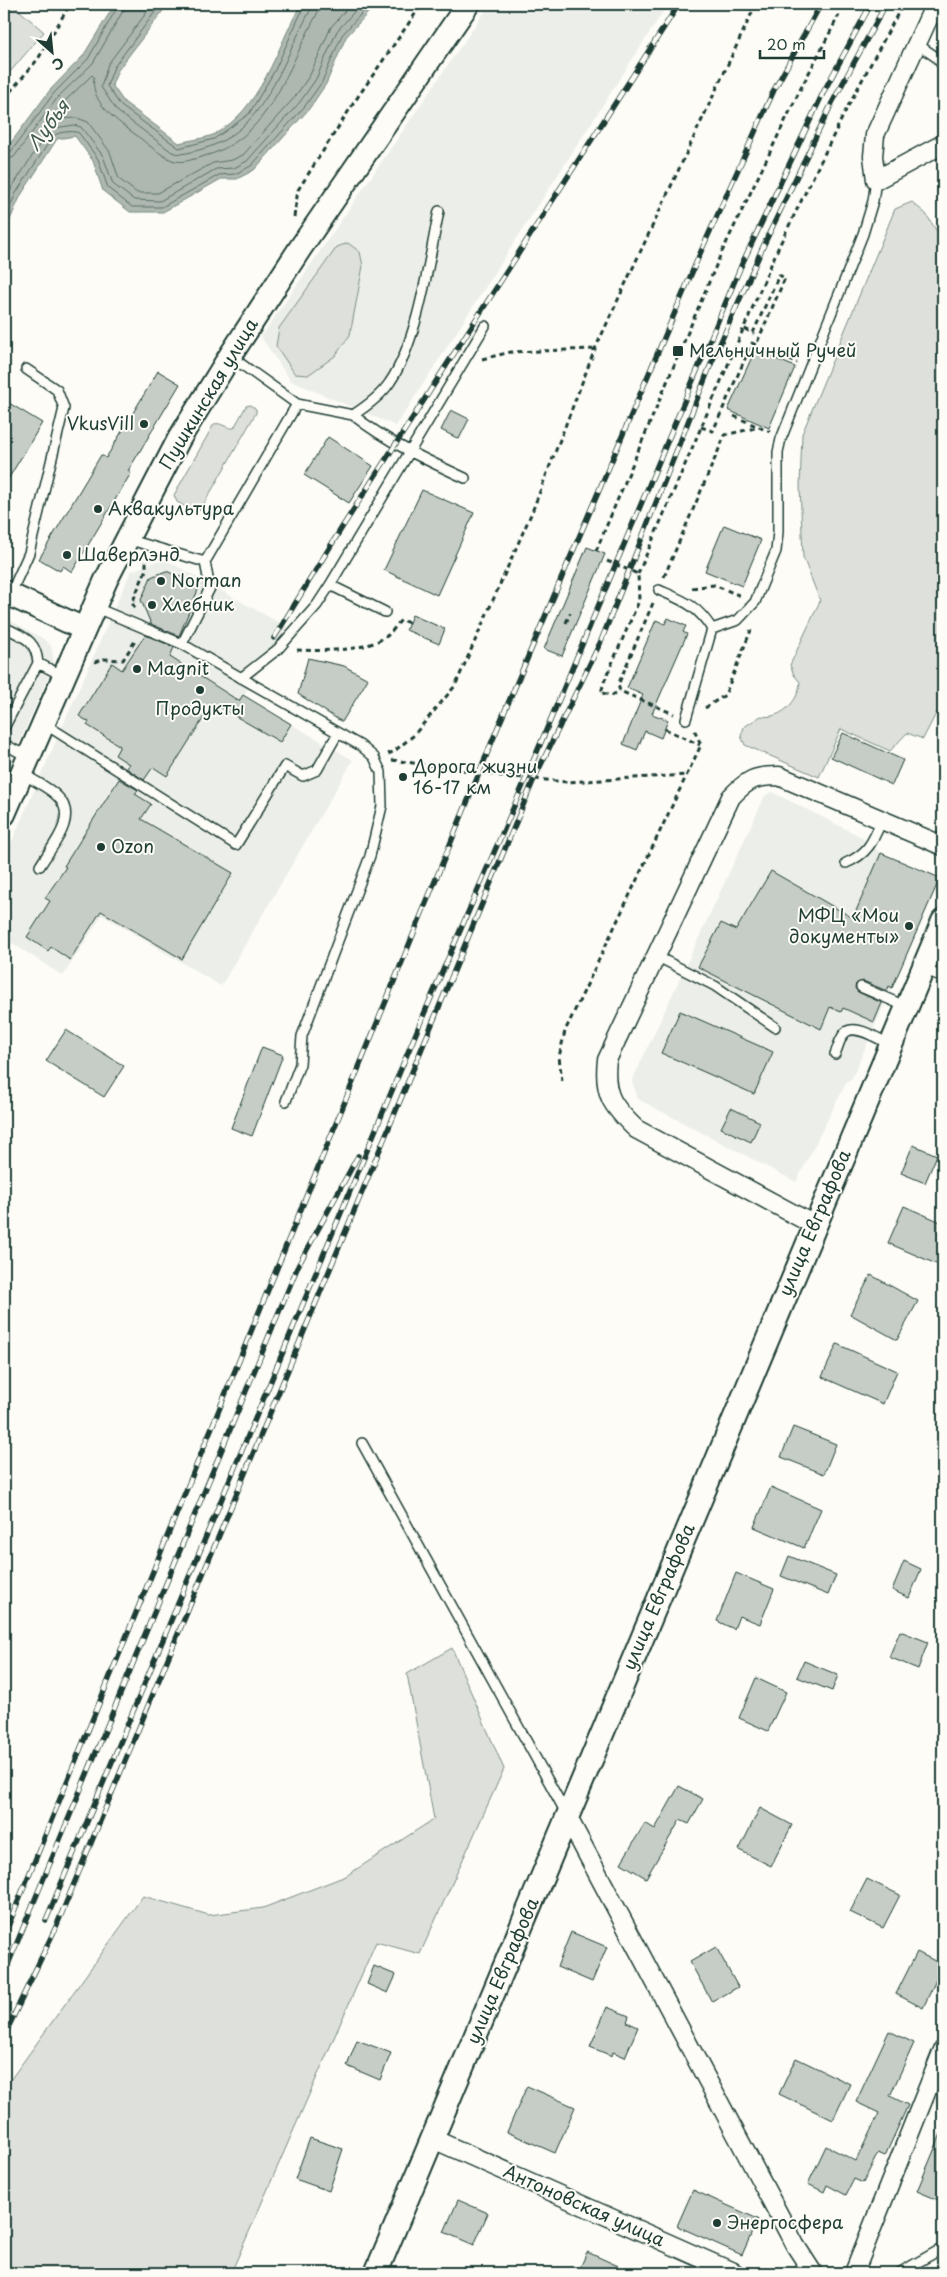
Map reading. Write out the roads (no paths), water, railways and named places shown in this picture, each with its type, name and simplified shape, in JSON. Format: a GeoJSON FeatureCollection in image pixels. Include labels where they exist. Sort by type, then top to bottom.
{"type":"FeatureCollection","features":[{"type":"Feature","properties":{"kind":"street","name":"Пушкинская улица"},"geometry":{"type":"LineString","coordinates":[[4,814],[94,607],[136,542],[179,439],[301,247],[468,4]]}},
{"type":"Feature","properties":{"kind":"street"},"geometry":{"type":"LineString","coordinates":[[935,4],[875,135],[873,156],[876,180],[943,144]]}},
{"type":"Feature","properties":{"kind":"street"},"geometry":{"type":"LineString","coordinates":[[7,594],[84,630]]}},
{"type":"Feature","properties":{"kind":"street"},"geometry":{"type":"LineString","coordinates":[[814,1225],[636,1129],[622,1116],[611,1100],[604,1080],[607,1060],[731,797],[743,784],[760,776],[780,776],[943,846]]}},
{"type":"Feature","properties":{"kind":"street","name":"улица Евграфова"},"geometry":{"type":"LineString","coordinates":[[376,2273],[907,1007],[933,973],[943,921]]}},
{"type":"Feature","properties":{"kind":"street"},"geometry":{"type":"LineString","coordinates":[[567,1816],[795,2245],[813,2273]]}},
{"type":"Feature","properties":{"kind":"street"},"geometry":{"type":"LineString","coordinates":[[854,2273],[943,2050]]}},
{"type":"Feature","properties":{"kind":"street","name":"Антоновская улица"},"geometry":{"type":"LineString","coordinates":[[433,2139],[735,2273]]}},
{"type":"Feature","properties":{"kind":"lane"},"geometry":{"type":"LineString","coordinates":[[917,44],[936,57],[943,66]]}},
{"type":"Feature","properties":{"kind":"lane"},"geometry":{"type":"LineString","coordinates":[[712,630],[738,620],[755,602],[776,551],[778,532],[778,452],[782,437],[863,234],[873,201],[876,180]]}},
{"type":"Feature","properties":{"kind":"lane"},"geometry":{"type":"LineString","coordinates":[[354,415],[374,401],[391,381],[404,353],[418,310],[439,211]]}},
{"type":"Feature","properties":{"kind":"lane"},"geometry":{"type":"LineString","coordinates":[[241,678],[278,649],[317,605],[411,452],[485,326]]}},
{"type":"Feature","properties":{"kind":"lane"},"geometry":{"type":"LineString","coordinates":[[230,356],[297,404],[354,415],[367,426],[411,452],[465,478]]}},
{"type":"Feature","properties":{"kind":"lane"},"geometry":{"type":"LineString","coordinates":[[7,594],[29,553],[64,408],[57,390],[26,369]]}},
{"type":"Feature","properties":{"kind":"lane"},"geometry":{"type":"LineString","coordinates":[[182,644],[210,588],[205,562],[297,404]]}},
{"type":"Feature","properties":{"kind":"lane"},"geometry":{"type":"LineString","coordinates":[[136,542],[205,562]]}},
{"type":"Feature","properties":{"kind":"lane"},"geometry":{"type":"LineString","coordinates":[[330,585],[385,612]]}},
{"type":"Feature","properties":{"kind":"lane"},"geometry":{"type":"LineString","coordinates":[[659,590],[690,603],[704,616],[712,630],[686,719]]}},
{"type":"Feature","properties":{"kind":"lane"},"geometry":{"type":"LineString","coordinates":[[94,607],[182,644],[361,746],[374,758],[381,772],[382,806],[370,856],[302,1036],[300,1064],[286,1101]]}},
{"type":"Feature","properties":{"kind":"lane"},"geometry":{"type":"LineString","coordinates":[[4,627],[29,641],[37,651],[38,663],[4,728]]}},
{"type":"Feature","properties":{"kind":"lane"},"geometry":{"type":"LineString","coordinates":[[38,663],[63,676]]}},
{"type":"Feature","properties":{"kind":"lane"},"geometry":{"type":"LineString","coordinates":[[43,722],[236,845],[284,766],[303,776],[316,770],[338,733]]}},
{"type":"Feature","properties":{"kind":"lane"},"geometry":{"type":"LineString","coordinates":[[4,744],[59,797],[66,811],[65,826],[40,866]]}},
{"type":"Feature","properties":{"kind":"lane"},"geometry":{"type":"LineString","coordinates":[[846,864],[860,858],[872,841],[882,820]]}},
{"type":"Feature","properties":{"kind":"lane"},"geometry":{"type":"LineString","coordinates":[[656,956],[715,986],[775,1027]]}},
{"type":"Feature","properties":{"kind":"lane"},"geometry":{"type":"LineString","coordinates":[[861,987],[907,1007]]}},
{"type":"Feature","properties":{"kind":"lane"},"geometry":{"type":"LineString","coordinates":[[835,1054],[844,1033],[850,1030],[858,1030],[891,1045]]}},
{"type":"Feature","properties":{"kind":"lane"},"geometry":{"type":"LineString","coordinates":[[362,1443],[567,1816]]}},
{"type":"Feature","properties":{"kind":"lane"},"geometry":{"type":"LineString","coordinates":[[899,2273],[943,2248]]}},
{"type":"Feature","properties":{"kind":"water","name":"Лубья"},"geometry":{"type":"Polygon","coordinates":[[[115,4],[168,4],[118,70],[112,85],[124,102],[179,143],[213,135],[230,124],[244,110],[266,77],[301,4],[376,4],[346,37],[326,84],[309,109],[254,170],[237,179],[221,179],[163,212],[130,212],[103,191],[93,161],[75,136],[57,139],[21,195],[4,233],[4,152],[50,90],[83,56],[115,4]]]}},
{"type":"Feature","properties":{"kind":"railway"},"geometry":{"type":"LineString","coordinates":[[274,638],[341,529],[679,4]]}},
{"type":"Feature","properties":{"kind":"railway"},"geometry":{"type":"LineString","coordinates":[[4,1936],[498,727],[702,249],[774,90],[821,4]]}},
{"type":"Feature","properties":{"kind":"railway"},"geometry":{"type":"LineString","coordinates":[[46,1920],[421,1021],[521,790],[741,266],[824,91],[871,4]]}},
{"type":"Feature","properties":{"kind":"railway"},"geometry":{"type":"LineString","coordinates":[[4,2036],[56,1927],[534,779],[601,641],[711,364],[766,240],[832,103],[886,4]]}},
{"type":"Feature","properties":{"kind":"railway"},"geometry":{"type":"LineString","coordinates":[[4,1974],[298,1266],[358,1156]]}},
{"type":"Feature","properties":{"kind":"place","name":"Мельничный Ручей"},"geometry":{"type":"Point","coordinates":[678,351]}},
{"type":"Feature","properties":{"kind":"place","name":"VkusVill"},"geometry":{"type":"Point","coordinates":[144,424]}},
{"type":"Feature","properties":{"kind":"place","name":"Аквакультура"},"geometry":{"type":"Point","coordinates":[98,509]}},
{"type":"Feature","properties":{"kind":"place","name":"Шаверлэнд"},"geometry":{"type":"Point","coordinates":[67,555]}},
{"type":"Feature","properties":{"kind":"place","name":"Norman"},"geometry":{"type":"Point","coordinates":[161,581]}},
{"type":"Feature","properties":{"kind":"place","name":"Хлебник"},"geometry":{"type":"Point","coordinates":[152,605]}},
{"type":"Feature","properties":{"kind":"place","name":"Magnit"},"geometry":{"type":"Point","coordinates":[137,669]}},
{"type":"Feature","properties":{"kind":"place","name":"Продукты"},"geometry":{"type":"Point","coordinates":[200,690]}},
{"type":"Feature","properties":{"kind":"place","name":"Дорога жизни 16-17 км"},"geometry":{"type":"Point","coordinates":[403,777]}},
{"type":"Feature","properties":{"kind":"place","name":"Ozon"},"geometry":{"type":"Point","coordinates":[101,847]}},
{"type":"Feature","properties":{"kind":"place","name":"МФЦ «Мои документы»"},"geometry":{"type":"Point","coordinates":[909,926]}},
{"type":"Feature","properties":{"kind":"place","name":"Энергосфера"},"geometry":{"type":"Point","coordinates":[717,2223]}}]}
